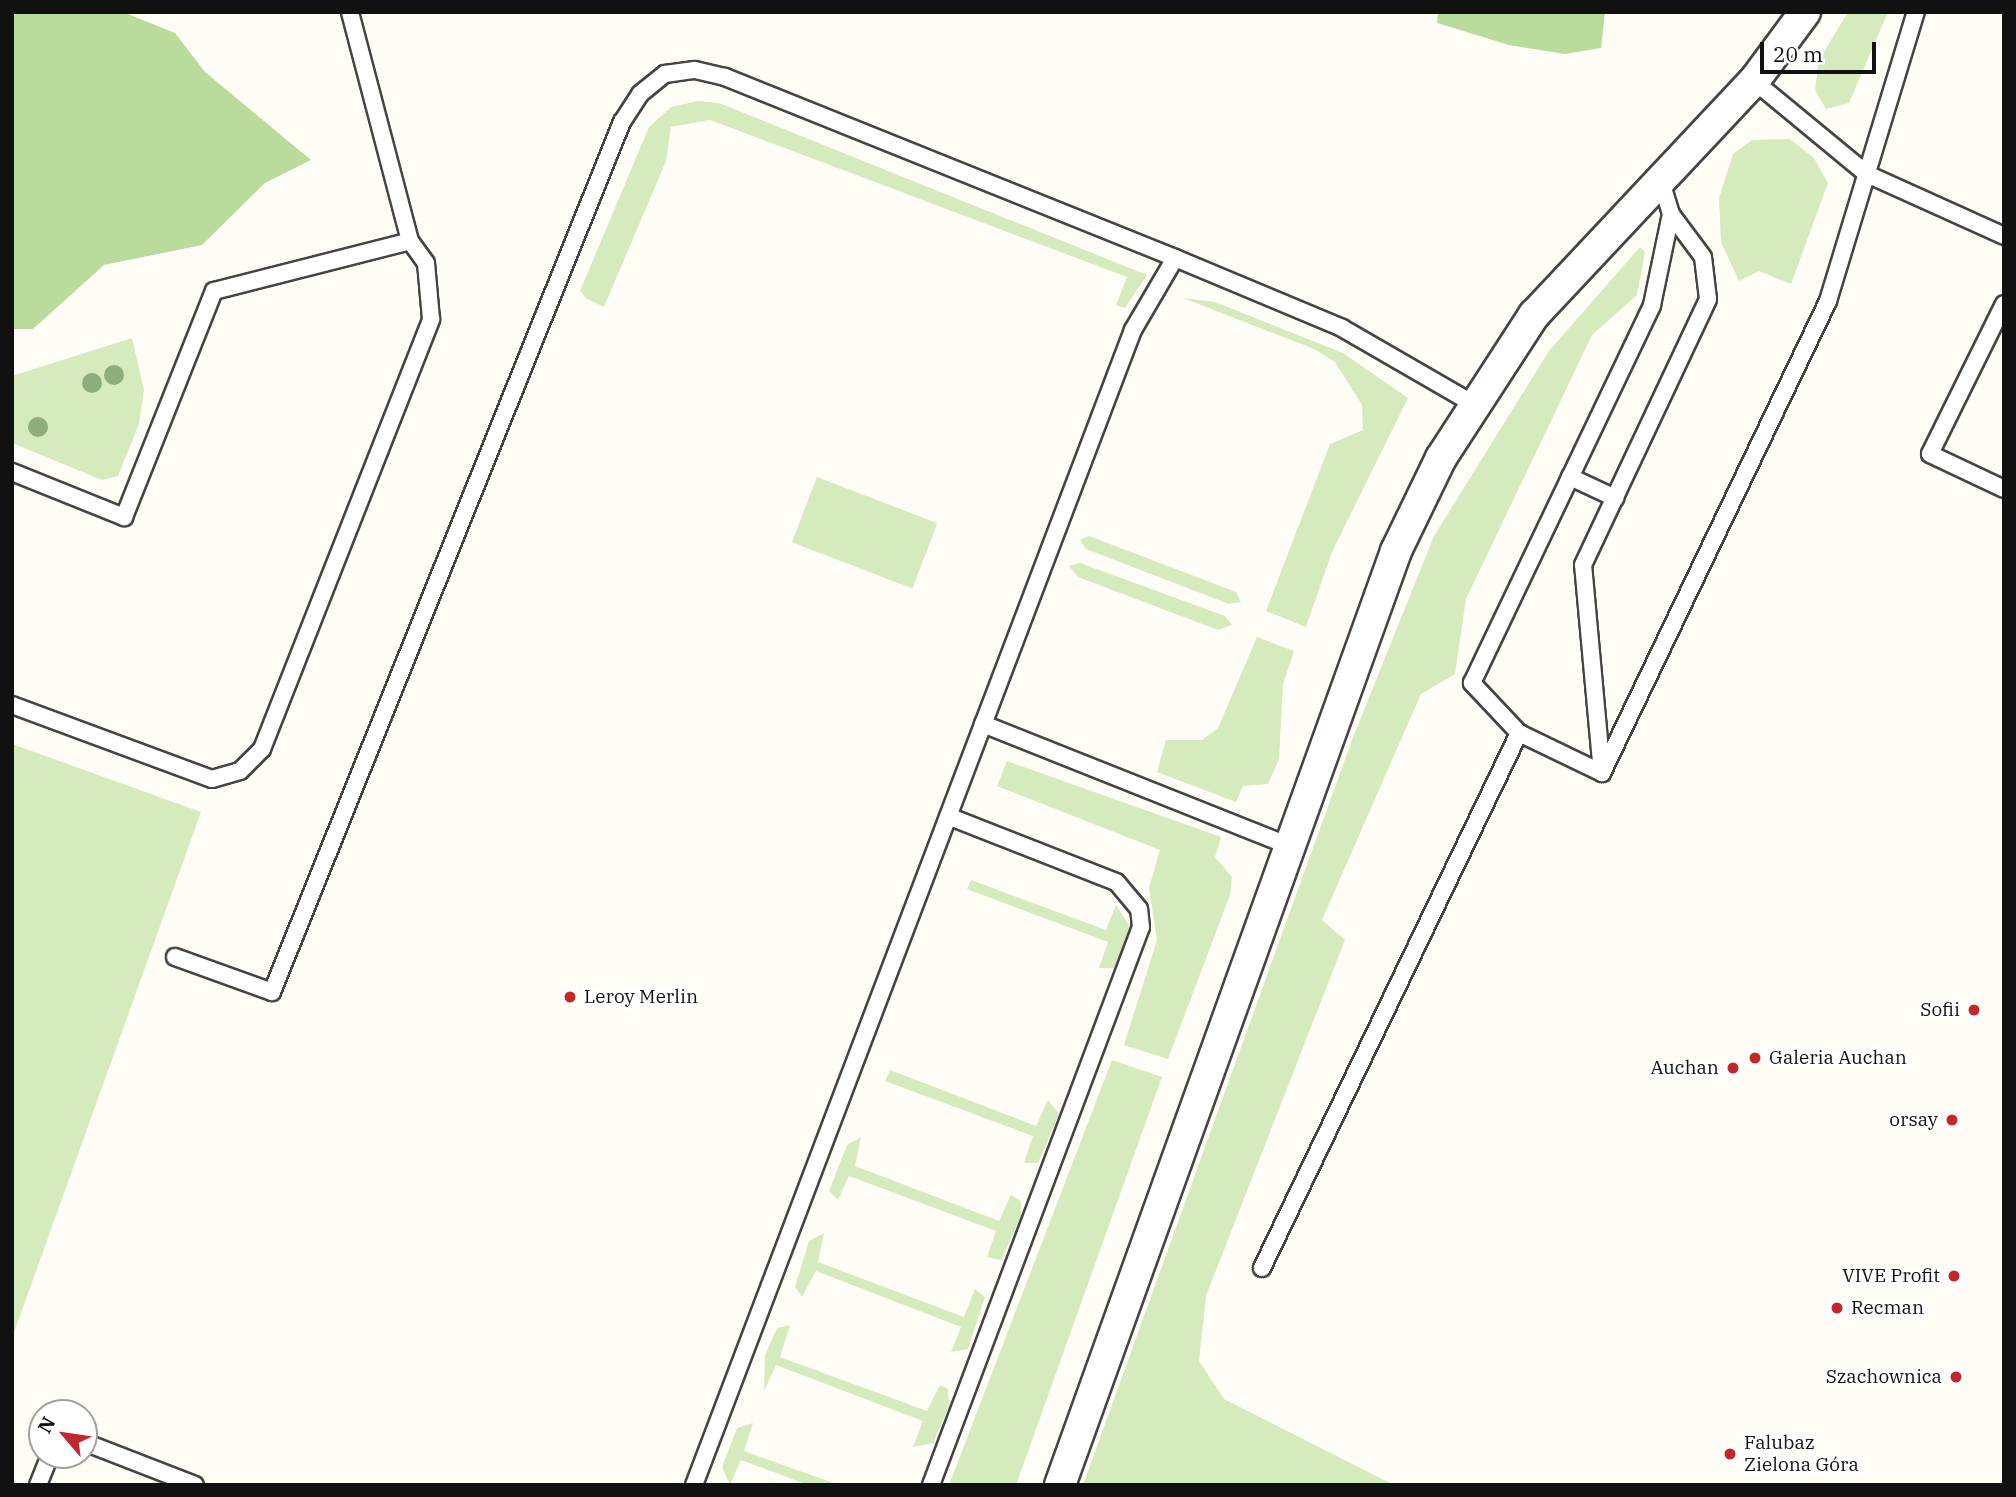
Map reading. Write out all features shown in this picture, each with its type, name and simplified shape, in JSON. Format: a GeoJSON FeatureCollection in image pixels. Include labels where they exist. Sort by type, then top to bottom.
{"type":"FeatureCollection","features":[{"type":"Feature","properties":{"kind":"street"},"geometry":{"type":"LineString","coordinates":[[1060,1485],[1396,551],[1472,403],[1534,315],[1754,81],[1805,12]]}},
{"type":"Feature","properties":{"kind":"lane"},"geometry":{"type":"LineString","coordinates":[[12,705],[212,779],[240,771],[262,750],[431,319],[426,263],[410,241],[350,12]]}},
{"type":"Feature","properties":{"kind":"lane"},"geometry":{"type":"LineString","coordinates":[[1602,773],[1828,301],[1916,12]]}},
{"type":"Feature","properties":{"kind":"lane"},"geometry":{"type":"LineString","coordinates":[[175,957],[272,992],[622,122],[640,94],[665,74],[725,77],[1175,258],[1342,328],[1472,403]]}},
{"type":"Feature","properties":{"kind":"lane"},"geometry":{"type":"LineString","coordinates":[[1754,81],[1867,174],[2004,236]]}},
{"type":"Feature","properties":{"kind":"lane"},"geometry":{"type":"LineString","coordinates":[[1602,773],[1583,565],[1708,299],[1703,257],[1671,214],[1660,179]]}},
{"type":"Feature","properties":{"kind":"lane"},"geometry":{"type":"LineString","coordinates":[[1602,773],[1519,733],[1472,683],[1652,305],[1671,214]]}},
{"type":"Feature","properties":{"kind":"lane"},"geometry":{"type":"LineString","coordinates":[[12,472],[124,517],[215,291],[410,241]]}},
{"type":"Feature","properties":{"kind":"lane"},"geometry":{"type":"LineString","coordinates":[[694,1485],[1133,330],[1175,258]]}},
{"type":"Feature","properties":{"kind":"lane"},"geometry":{"type":"LineString","coordinates":[[2004,304],[1930,454],[2004,489]]}},
{"type":"Feature","properties":{"kind":"lane"},"geometry":{"type":"LineString","coordinates":[[1570,477],[1615,498]]}},
{"type":"Feature","properties":{"kind":"lane"},"geometry":{"type":"LineString","coordinates":[[983,724],[1290,846]]}},
{"type":"Feature","properties":{"kind":"lane"},"geometry":{"type":"LineString","coordinates":[[1262,1268],[1519,733]]}},
{"type":"Feature","properties":{"kind":"lane"},"geometry":{"type":"LineString","coordinates":[[931,1485],[1141,928],[1139,909],[1116,882],[948,817]]}},
{"type":"Feature","properties":{"kind":"lane"},"geometry":{"type":"LineString","coordinates":[[98,1447],[195,1485]]}},
{"type":"Feature","properties":{"kind":"green space"},"geometry":{"type":"Polygon","coordinates":[[[17,12],[123,12],[175,33],[205,72],[311,160],[265,183],[202,245],[104,265],[33,329],[12,329],[12,15],[17,12]]]}},
{"type":"Feature","properties":{"kind":"green space"},"geometry":{"type":"Polygon","coordinates":[[[1438,12],[1605,12],[1601,48],[1565,54],[1509,45],[1437,23],[1438,12]]]}},
{"type":"Feature","properties":{"kind":"green space"},"geometry":{"type":"Polygon","coordinates":[[[1848,12],[1888,12],[1849,103],[1826,109],[1815,90],[1819,60],[1848,12]]]}},
{"type":"Feature","properties":{"kind":"green space"},"geometry":{"type":"Polygon","coordinates":[[[698,101],[719,103],[1147,275],[1125,308],[1116,305],[1127,277],[710,120],[671,127],[666,161],[604,307],[587,299],[580,291],[649,127],[671,107],[698,101]]]}},
{"type":"Feature","properties":{"kind":"green space"},"geometry":{"type":"Polygon","coordinates":[[[1790,139],[1814,158],[1828,183],[1791,284],[1759,271],[1739,281],[1721,242],[1719,198],[1733,154],[1752,140],[1790,139]]]}},
{"type":"Feature","properties":{"kind":"green space"},"geometry":{"type":"Polygon","coordinates":[[[1640,247],[1645,252],[1637,295],[1592,335],[1466,599],[1455,674],[1421,694],[1322,920],[1345,940],[1206,1296],[1199,1361],[1224,1399],[1394,1485],[1083,1485],[1352,740],[1434,536],[1549,351],[1640,247]]]}},
{"type":"Feature","properties":{"kind":"green space"},"geometry":{"type":"Polygon","coordinates":[[[1183,298],[1215,302],[1343,353],[1408,398],[1332,552],[1306,627],[1266,611],[1330,444],[1363,430],[1362,405],[1335,362],[1314,349],[1183,298]]]}},
{"type":"Feature","properties":{"kind":"green space"},"geometry":{"type":"Polygon","coordinates":[[[132,338],[144,390],[139,424],[118,476],[102,480],[12,443],[12,376],[132,338]]]}},
{"type":"Feature","properties":{"kind":"green space"},"geometry":{"type":"Polygon","coordinates":[[[817,477],[937,523],[912,589],[792,542],[817,477]]]}},
{"type":"Feature","properties":{"kind":"green space"},"geometry":{"type":"Polygon","coordinates":[[[1089,536],[1236,592],[1241,602],[1229,604],[1086,549],[1080,540],[1089,536]]]}},
{"type":"Feature","properties":{"kind":"green space"},"geometry":{"type":"Polygon","coordinates":[[[1080,563],[1225,616],[1232,625],[1218,630],[1078,577],[1069,566],[1080,563]]]}},
{"type":"Feature","properties":{"kind":"green space"},"geometry":{"type":"Polygon","coordinates":[[[1257,637],[1294,651],[1283,684],[1279,759],[1268,784],[1243,786],[1236,802],[1157,772],[1166,740],[1202,740],[1218,728],[1257,637]]]}},
{"type":"Feature","properties":{"kind":"green space"},"geometry":{"type":"Polygon","coordinates":[[[12,744],[201,812],[12,1338],[12,744]]]}},
{"type":"Feature","properties":{"kind":"green space"},"geometry":{"type":"Polygon","coordinates":[[[1007,761],[1221,837],[1215,857],[1232,877],[1230,895],[1168,1059],[1124,1045],[1157,940],[1149,888],[1160,850],[997,786],[1007,761]]]}},
{"type":"Feature","properties":{"kind":"green space"},"geometry":{"type":"Polygon","coordinates":[[[971,880],[1106,930],[1116,905],[1131,928],[1114,968],[1099,968],[1108,942],[967,889],[971,880]]]}},
{"type":"Feature","properties":{"kind":"green space"},"geometry":{"type":"Polygon","coordinates":[[[1112,1060],[1162,1077],[1016,1485],[949,1485],[1112,1060]]]}},
{"type":"Feature","properties":{"kind":"green space"},"geometry":{"type":"Polygon","coordinates":[[[890,1070],[1036,1126],[1048,1100],[1059,1114],[1038,1163],[1024,1163],[1033,1136],[885,1081],[890,1070]]]}},
{"type":"Feature","properties":{"kind":"green space"},"geometry":{"type":"Polygon","coordinates":[[[861,1137],[855,1166],[999,1221],[1011,1195],[1021,1201],[1021,1217],[1001,1260],[987,1257],[996,1231],[849,1176],[838,1200],[829,1191],[847,1145],[861,1137]]]}},
{"type":"Feature","properties":{"kind":"green space"},"geometry":{"type":"Polygon","coordinates":[[[824,1233],[818,1262],[964,1317],[975,1289],[985,1297],[968,1349],[951,1352],[961,1327],[816,1271],[802,1297],[795,1287],[809,1241],[824,1233]]]}},
{"type":"Feature","properties":{"kind":"green space"},"geometry":{"type":"Polygon","coordinates":[[[790,1325],[780,1357],[927,1411],[940,1385],[948,1389],[949,1406],[933,1443],[913,1447],[923,1421],[776,1365],[764,1391],[765,1355],[777,1328],[790,1325]]]}},
{"type":"Feature","properties":{"kind":"green space"},"geometry":{"type":"Polygon","coordinates":[[[753,1423],[744,1451],[839,1485],[808,1485],[741,1460],[730,1485],[722,1467],[737,1428],[753,1423]]]}},
{"type":"Feature","properties":{"kind":"place","name":"Leroy Merlin"},"geometry":{"type":"Point","coordinates":[570,997]}},
{"type":"Feature","properties":{"kind":"place","name":"Sofii"},"geometry":{"type":"Point","coordinates":[1974,1010]}},
{"type":"Feature","properties":{"kind":"place","name":"Galeria Auchan"},"geometry":{"type":"Point","coordinates":[1755,1058]}},
{"type":"Feature","properties":{"kind":"place","name":"Auchan"},"geometry":{"type":"Point","coordinates":[1733,1068]}},
{"type":"Feature","properties":{"kind":"place","name":"orsay"},"geometry":{"type":"Point","coordinates":[1952,1120]}},
{"type":"Feature","properties":{"kind":"place","name":"VIVE Profit"},"geometry":{"type":"Point","coordinates":[1954,1276]}},
{"type":"Feature","properties":{"kind":"place","name":"Recman"},"geometry":{"type":"Point","coordinates":[1837,1308]}},
{"type":"Feature","properties":{"kind":"place","name":"Szachownica"},"geometry":{"type":"Point","coordinates":[1956,1377]}},
{"type":"Feature","properties":{"kind":"place","name":"Falubaz Zielona Góra"},"geometry":{"type":"Point","coordinates":[1730,1454]}}]}
